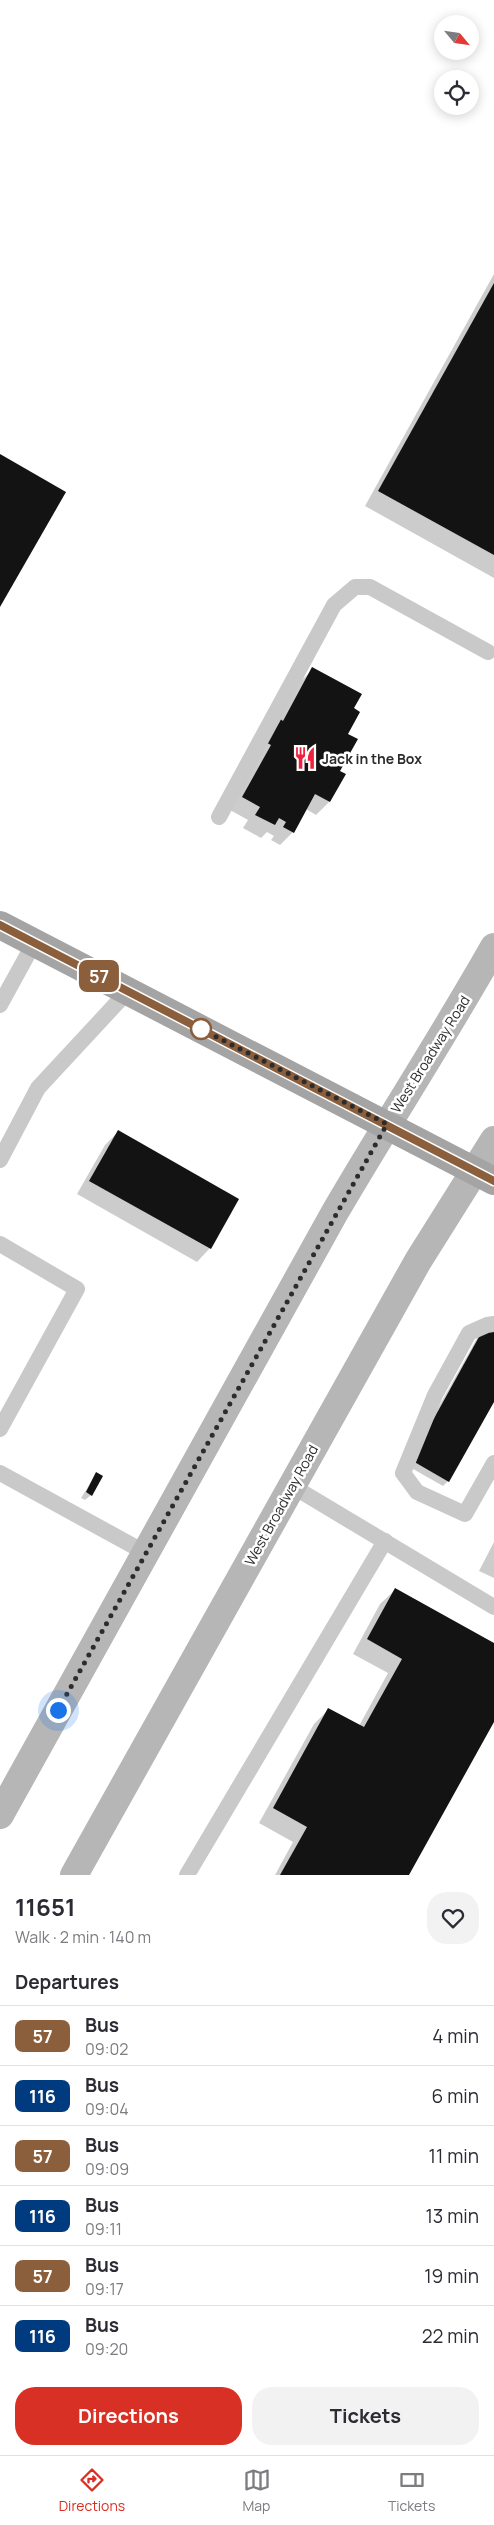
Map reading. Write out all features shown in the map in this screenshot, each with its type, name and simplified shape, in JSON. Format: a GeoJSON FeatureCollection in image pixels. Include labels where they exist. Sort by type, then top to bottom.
{"type":"FeatureCollection","features":[{"type":"Feature","properties":{"kind":"main road"},"geometry":{"type":"LineString","coordinates":[[0,925],[387,1124],[484,1176]]}},
{"type":"Feature","properties":{"kind":"main road","name":"West Broadway Road"},"geometry":{"type":"LineString","coordinates":[[0,1814],[387,1124],[442,1038],[494,947]]}},
{"type":"Feature","properties":{"kind":"main road","name":"West Broadway Road"},"geometry":{"type":"LineString","coordinates":[[74,1875],[418,1261],[484,1176],[494,1140]]}},
{"type":"Feature","properties":{"kind":"lane"},"geometry":{"type":"LineString","coordinates":[[219,816],[334,605],[355,587],[370,587],[488,652]]}},
{"type":"Feature","properties":{"kind":"lane"},"geometry":{"type":"LineString","coordinates":[[0,1005],[34,943]]}},
{"type":"Feature","properties":{"kind":"lane"},"geometry":{"type":"LineString","coordinates":[[0,1160],[38,1088],[128,991]]}},
{"type":"Feature","properties":{"kind":"lane"},"geometry":{"type":"LineString","coordinates":[[0,1244],[77,1289],[0,1429]]}},
{"type":"Feature","properties":{"kind":"lane"},"geometry":{"type":"LineString","coordinates":[[494,1324],[487,1324],[470,1333],[435,1395],[403,1472],[417,1492],[465,1514],[494,1463]]}},
{"type":"Feature","properties":{"kind":"lane"},"geometry":{"type":"LineString","coordinates":[[0,1473],[146,1553]]}},
{"type":"Feature","properties":{"kind":"lane"},"geometry":{"type":"LineString","coordinates":[[292,1486],[494,1608]]}},
{"type":"Feature","properties":{"kind":"lane"},"geometry":{"type":"LineString","coordinates":[[188,1875],[385,1541]]}},
{"type":"Feature","properties":{"kind":"building"},"geometry":{"type":"Polygon","coordinates":[[[494,283],[494,555],[378,491],[494,283]]]}},
{"type":"Feature","properties":{"kind":"building"},"geometry":{"type":"Polygon","coordinates":[[[0,454],[66,492],[0,607],[0,454]]]}},
{"type":"Feature","properties":{"kind":"building","name":"Jack in the Box"},"geometry":{"type":"Polygon","coordinates":[[[312,667],[362,694],[354,708],[360,712],[348,734],[358,739],[340,771],[346,774],[330,802],[315,794],[294,833],[283,827],[286,822],[279,818],[275,825],[255,815],[260,807],[242,797],[271,745],[265,742],[279,718],[283,721],[312,667]]]}},
{"type":"Feature","properties":{"kind":"building"},"geometry":{"type":"Polygon","coordinates":[[[118,1130],[239,1199],[211,1249],[89,1181],[118,1130]]]}},
{"type":"Feature","properties":{"kind":"building"},"geometry":{"type":"Polygon","coordinates":[[[485,1326],[494,1331],[494,1402],[449,1482],[411,1460],[485,1326]]]}},
{"type":"Feature","properties":{"kind":"building"},"geometry":{"type":"Polygon","coordinates":[[[96,1472],[103,1476],[92,1496],[86,1492],[96,1472]]]}},
{"type":"Feature","properties":{"kind":"building"},"geometry":{"type":"Polygon","coordinates":[[[395,1588],[494,1643],[494,1722],[409,1875],[280,1875],[307,1827],[273,1808],[328,1708],[364,1727],[402,1659],[367,1639],[395,1588]]]}},
{"type":"Feature","properties":{"kind":"bus line","name":"57"},"geometry":{"type":"LineString","coordinates":[[0,925],[494,1181]]}},
{"type":"Feature","properties":{"kind":"place","name":"Jack in the Box"},"geometry":{"type":"Point","coordinates":[305,758]}},
{"type":"Feature","properties":{"kind":"route"},"geometry":{"type":"LineString","coordinates":[[58,1710],[335,1212],[387,1124],[197,1027],[201,1029]]}}]}
